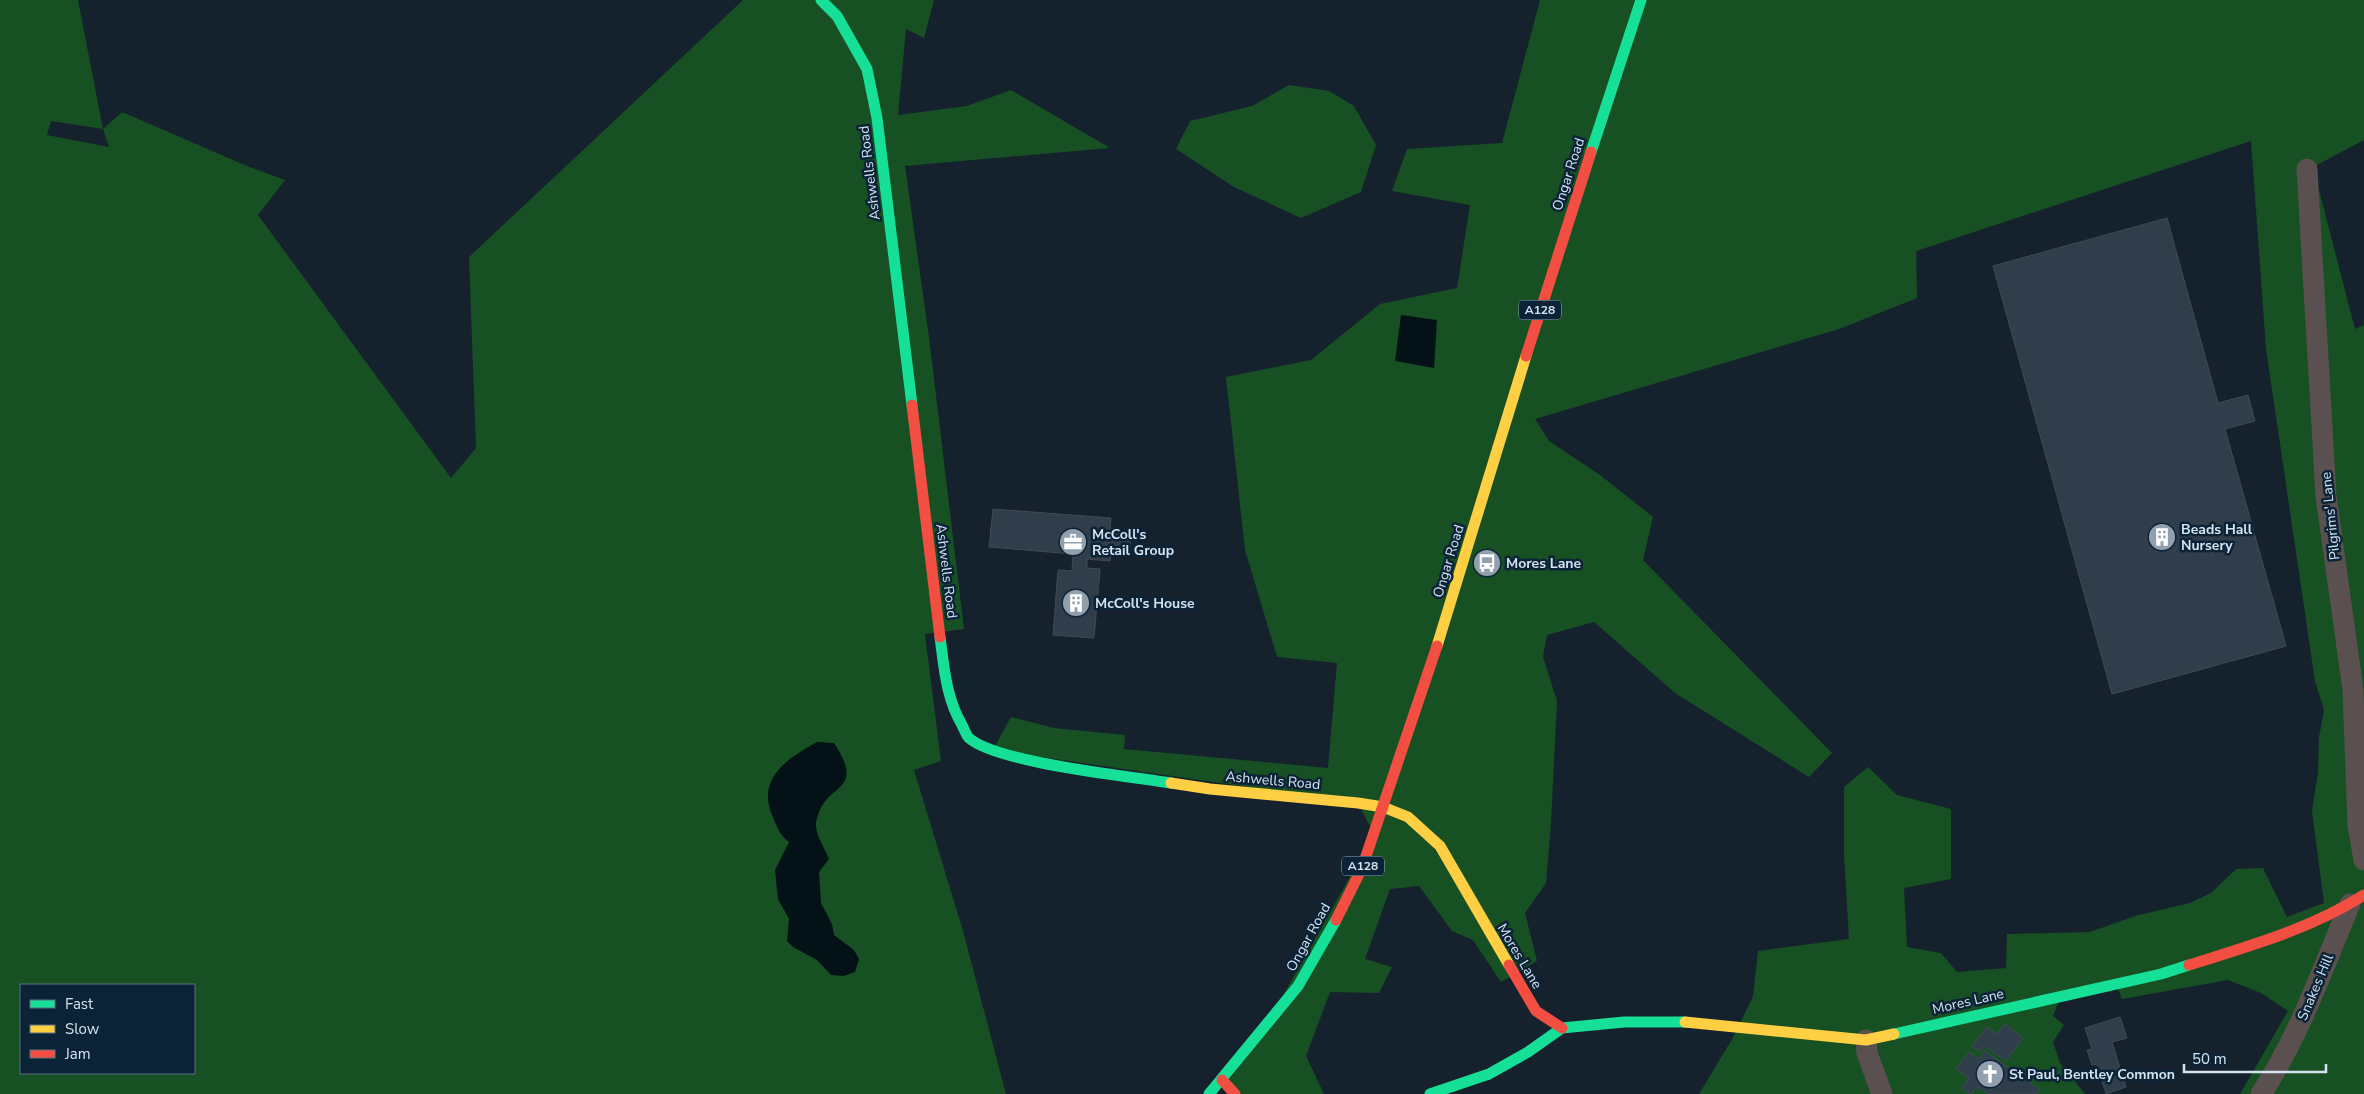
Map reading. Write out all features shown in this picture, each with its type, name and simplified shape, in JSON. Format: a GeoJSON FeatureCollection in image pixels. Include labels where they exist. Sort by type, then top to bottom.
{"type":"FeatureCollection","features":[{"type":"Feature","properties":{"kind":"street","name":"Ashwells Road"},"geometry":{"type":"LineString","coordinates":[[821,0],[837,16],[867,69],[877,118],[946,685],[954,712],[970,738],[993,750],[1035,761],[1210,789],[1383,807]]}},
{"type":"Feature","properties":{"kind":"street","name":"Ongar Road"},"geometry":{"type":"LineString","coordinates":[[1209,1094],[1298,986],[1336,920],[1362,868],[1445,622],[1549,280],[1641,0]]}},
{"type":"Feature","properties":{"kind":"street","name":"Pilgrims' Lane"},"geometry":{"type":"LineString","coordinates":[[2307,169],[2326,496],[2353,690],[2358,826],[2364,860]]}},
{"type":"Feature","properties":{"kind":"street","name":"Mores Lane"},"geometry":{"type":"LineString","coordinates":[[1383,807],[1408,817],[1440,846],[1535,1020],[1562,1028],[1616,1023],[1677,1022],[1866,1040],[2161,974],[2283,935],[2357,900]]}},
{"type":"Feature","properties":{"kind":"street","name":"Snakes Hill"},"geometry":{"type":"LineString","coordinates":[[2261,1094],[2272,1077],[2302,1018],[2357,900]]}},
{"type":"Feature","properties":{"kind":"street"},"geometry":{"type":"LineString","coordinates":[[1533,1049],[1535,1020]]}},
{"type":"Feature","properties":{"kind":"street"},"geometry":{"type":"LineString","coordinates":[[1430,1094],[1489,1074],[1533,1049],[1562,1028]]}},
{"type":"Feature","properties":{"kind":"street"},"geometry":{"type":"LineString","coordinates":[[1866,1040],[1867,1053],[1882,1094]]}},
{"type":"Feature","properties":{"kind":"street"},"geometry":{"type":"LineString","coordinates":[[1222,1080],[1235,1094]]}},
{"type":"Feature","properties":{"kind":"green space"},"geometry":{"type":"Polygon","coordinates":[[[0,0],[78,0],[103,129],[122,112],[247,166],[285,180],[258,215],[451,478],[476,448],[469,257],[743,0],[934,0],[924,38],[906,29],[898,115],[967,106],[1011,90],[1110,148],[905,166],[929,337],[964,629],[925,634],[941,761],[914,770],[963,931],[1006,1094],[0,1094],[0,0]],[[51,121],[47,135],[109,147],[103,129],[51,121]]]}},
{"type":"Feature","properties":{"kind":"green space"},"geometry":{"type":"Polygon","coordinates":[[[1540,0],[2364,0],[2364,140],[2313,167],[2355,329],[2364,325],[2364,1094],[2240,1094],[2288,1011],[2261,993],[2228,980],[2122,999],[2116,984],[2061,996],[2053,1016],[2064,1025],[2053,1042],[2060,1063],[2085,1094],[1699,1094],[1734,1036],[1753,996],[1758,951],[1849,939],[1844,855],[1844,787],[1868,767],[1897,795],[1951,809],[1951,879],[1904,888],[1907,947],[1941,953],[1957,972],[2006,968],[2007,934],[2090,932],[2135,916],[2190,903],[2211,893],[2236,869],[2263,868],[2287,917],[2324,903],[2312,811],[2318,772],[2319,737],[2324,710],[2315,681],[2266,349],[2251,141],[1916,251],[1917,298],[1839,329],[1535,419],[1549,441],[1600,475],[1653,517],[1643,560],[1832,753],[1809,777],[1675,693],[1594,622],[1547,635],[1543,657],[1557,701],[1551,823],[1546,883],[1525,913],[1537,961],[1501,982],[1473,940],[1452,931],[1419,886],[1390,889],[1365,959],[1392,967],[1379,993],[1330,992],[1306,1056],[1324,1094],[1235,1094],[1222,1080],[1264,1029],[1374,834],[1358,803],[993,750],[1011,717],[1054,728],[1125,735],[1124,749],[1328,768],[1337,663],[1277,657],[1245,550],[1226,377],[1311,360],[1380,304],[1457,288],[1470,205],[1392,191],[1407,149],[1502,143],[1540,0]]]}},
{"type":"Feature","properties":{"kind":"green space"},"geometry":{"type":"Polygon","coordinates":[[[1289,85],[1329,91],[1354,106],[1376,145],[1361,192],[1301,218],[1234,187],[1176,149],[1190,121],[1252,106],[1289,85]]]}},
{"type":"Feature","properties":{"kind":"shaded area"},"geometry":{"type":"Polygon","coordinates":[[[1401,315],[1437,320],[1434,368],[1395,361],[1401,315]]]}},
{"type":"Feature","properties":{"kind":"shaded area"},"geometry":{"type":"Polygon","coordinates":[[[817,742],[834,743],[843,759],[846,770],[846,779],[823,804],[816,824],[818,835],[829,859],[819,872],[821,903],[832,924],[834,935],[854,950],[859,959],[855,972],[844,976],[831,975],[817,960],[793,947],[787,941],[789,919],[778,899],[775,870],[789,842],[781,834],[776,824],[769,804],[768,792],[771,781],[777,771],[795,755],[817,742]]]}},
{"type":"Feature","properties":{"kind":"building","name":"Beads Hall Nursery"},"geometry":{"type":"Polygon","coordinates":[[[2167,218],[2218,403],[2248,395],[2255,421],[2225,429],[2286,646],[2112,694],[1993,266],[2167,218]]]}},
{"type":"Feature","properties":{"kind":"building","name":"McColl's House"},"geometry":{"type":"Polygon","coordinates":[[[993,509],[1111,518],[1110,530],[1131,531],[1130,547],[1112,545],[1110,561],[1087,559],[1087,568],[1100,569],[1094,638],[1053,635],[1058,570],[1072,571],[1073,554],[989,547],[993,509]]]}},
{"type":"Feature","properties":{"kind":"building"},"geometry":{"type":"Polygon","coordinates":[[[2120,1017],[2127,1038],[2112,1042],[2126,1087],[2106,1094],[2097,1064],[2092,1065],[2087,1050],[2092,1049],[2085,1028],[2120,1017]]]}},
{"type":"Feature","properties":{"kind":"building"},"geometry":{"type":"Polygon","coordinates":[[[2005,1024],[2023,1038],[2006,1061],[1984,1046],[1980,1052],[1972,1046],[1987,1027],[1997,1034],[2005,1024]]]}},
{"type":"Feature","properties":{"kind":"building","name":"St Paul, Bentley Common"},"geometry":{"type":"Polygon","coordinates":[[[1985,1051],[2040,1090],[2037,1094],[1988,1094],[1978,1087],[1971,1094],[1962,1088],[1969,1078],[1956,1069],[1969,1052],[1979,1059],[1985,1051]]]}},
{"type":"Feature","properties":{"kind":"traffic: fast"},"geometry":{"type":"LineString","coordinates":[[821,0],[837,16],[867,69],[877,118],[912,405]]}},
{"type":"Feature","properties":{"kind":"traffic: fast"},"geometry":{"type":"LineString","coordinates":[[1591,152],[1641,0]]}},
{"type":"Feature","properties":{"kind":"traffic: fast"},"geometry":{"type":"LineString","coordinates":[[940,637],[944,671],[952,704],[969,738],[984,747],[1006,755],[1065,767],[1171,783]]}},
{"type":"Feature","properties":{"kind":"traffic: fast"},"geometry":{"type":"LineString","coordinates":[[1209,1094],[1298,986],[1336,920]]}},
{"type":"Feature","properties":{"kind":"traffic: fast"},"geometry":{"type":"LineString","coordinates":[[1894,1034],[2161,974],[2189,965]]}},
{"type":"Feature","properties":{"kind":"traffic: fast"},"geometry":{"type":"LineString","coordinates":[[1430,1094],[1489,1074],[1528,1052],[1562,1028],[1624,1022],[1685,1022]]}},
{"type":"Feature","properties":{"kind":"traffic: slow"},"geometry":{"type":"LineString","coordinates":[[1437,646],[1526,356]]}},
{"type":"Feature","properties":{"kind":"traffic: slow"},"geometry":{"type":"LineString","coordinates":[[1171,783],[1210,789],[1358,803],[1383,807],[1408,817],[1440,846],[1509,965]]}},
{"type":"Feature","properties":{"kind":"traffic: slow"},"geometry":{"type":"LineString","coordinates":[[1685,1022],[1866,1040],[1894,1034]]}},
{"type":"Feature","properties":{"kind":"traffic: jam"},"geometry":{"type":"LineString","coordinates":[[1526,356],[1591,152]]}},
{"type":"Feature","properties":{"kind":"traffic: jam"},"geometry":{"type":"LineString","coordinates":[[912,405],[940,637]]}},
{"type":"Feature","properties":{"kind":"traffic: jam"},"geometry":{"type":"LineString","coordinates":[[1336,920],[1362,868],[1437,646]]}},
{"type":"Feature","properties":{"kind":"traffic: jam"},"geometry":{"type":"LineString","coordinates":[[2189,965],[2279,936],[2323,918],[2364,895]]}},
{"type":"Feature","properties":{"kind":"traffic: jam"},"geometry":{"type":"LineString","coordinates":[[1509,965],[1536,1011],[1562,1028]]}},
{"type":"Feature","properties":{"kind":"traffic: jam"},"geometry":{"type":"LineString","coordinates":[[1222,1080],[1235,1094]]}},
{"type":"Feature","properties":{"kind":"place","name":"Beads Hall Nursery"},"geometry":{"type":"Point","coordinates":[2162,537]}},
{"type":"Feature","properties":{"kind":"place","name":"McColl's Retail Group"},"geometry":{"type":"Point","coordinates":[1073,542]}},
{"type":"Feature","properties":{"kind":"place","name":"Mores Lane"},"geometry":{"type":"Point","coordinates":[1487,563]}},
{"type":"Feature","properties":{"kind":"place","name":"McColl's House"},"geometry":{"type":"Point","coordinates":[1076,603]}},
{"type":"Feature","properties":{"kind":"place","name":"St Paul, Bentley Common"},"geometry":{"type":"Point","coordinates":[1990,1074]}}]}
